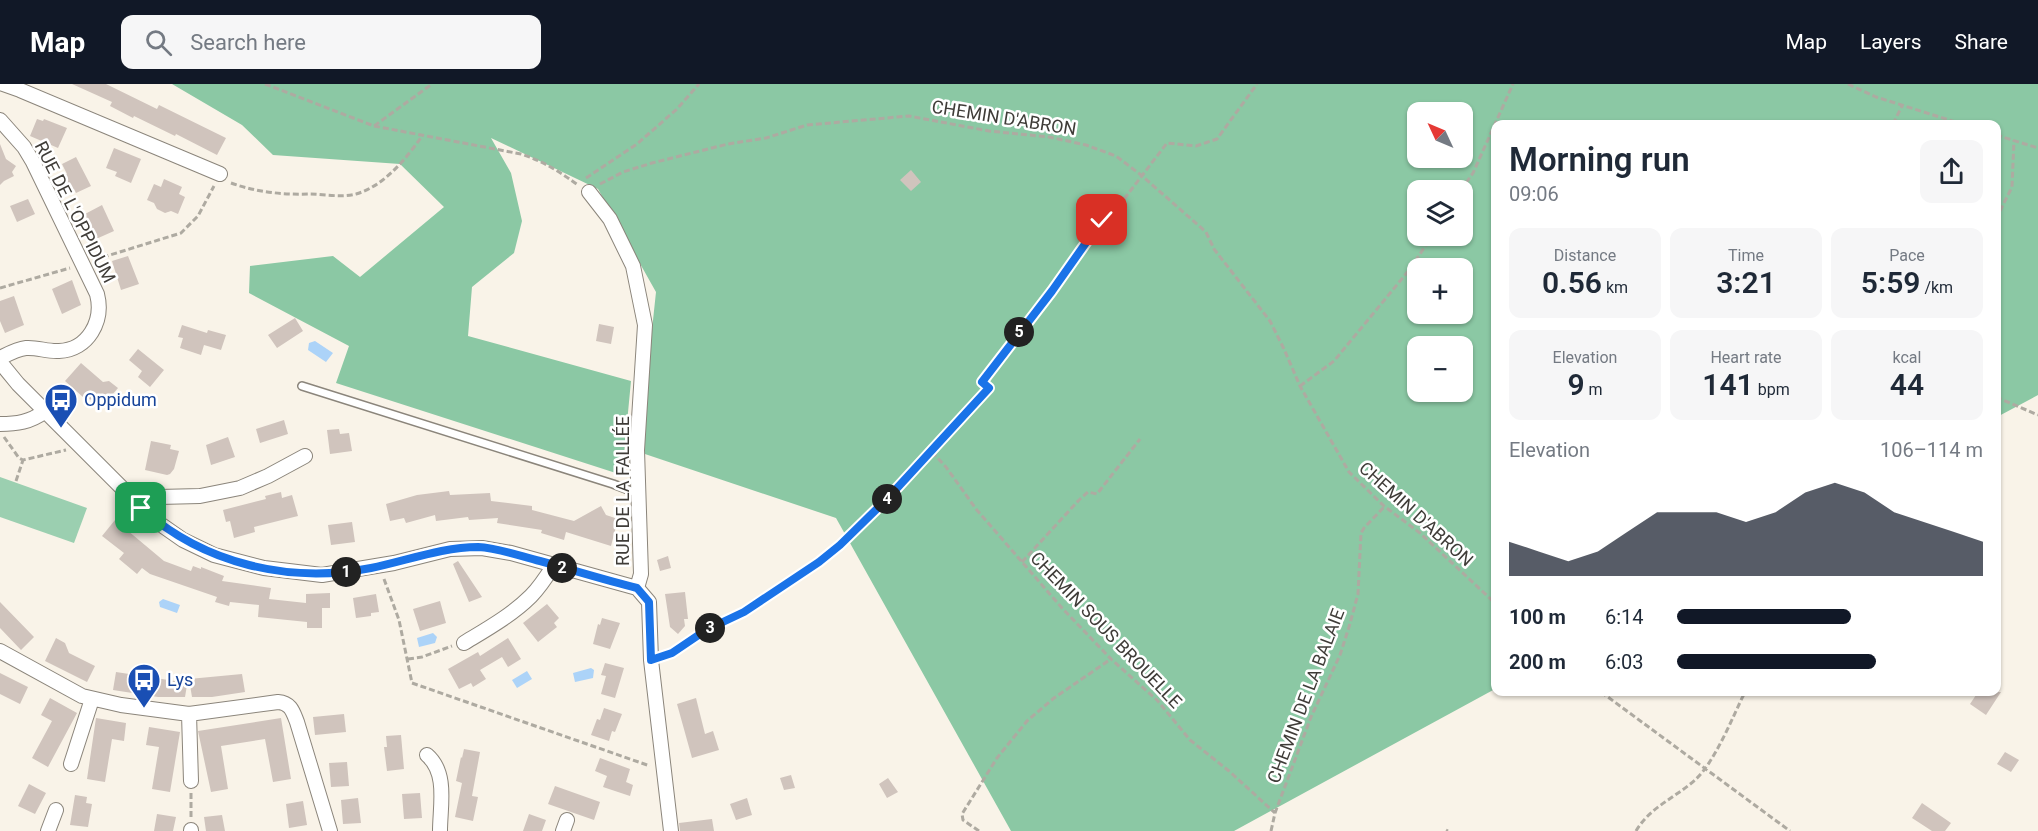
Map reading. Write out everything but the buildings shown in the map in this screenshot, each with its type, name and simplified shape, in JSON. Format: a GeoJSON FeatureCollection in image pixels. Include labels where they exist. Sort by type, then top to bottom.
{"type":"FeatureCollection","features":[{"type":"Feature","properties":{"kind":"street"},"geometry":{"type":"LineString","coordinates":[[3,84],[219,176]]}},
{"type":"Feature","properties":{"kind":"street","name":"RUE DE L'OPPIDUM"},"geometry":{"type":"LineString","coordinates":[[0,120],[24,147],[33,162],[84,264],[100,303],[98,321],[85,340],[76,347],[50,351],[20,349],[0,360]]}},
{"type":"Feature","properties":{"kind":"street","name":"RUE DE LA FALLÉE"},"geometry":{"type":"LineString","coordinates":[[584,189],[610,219],[633,266],[645,325],[637,450],[641,574],[637,588],[649,602],[651,660],[671,831]]}},
{"type":"Feature","properties":{"kind":"street"},"geometry":{"type":"LineString","coordinates":[[0,360],[44,412],[141,508],[166,529],[214,555],[247,564],[322,575],[379,566],[450,549],[471,547],[498,550],[637,588]]}},
{"type":"Feature","properties":{"kind":"street"},"geometry":{"type":"LineString","coordinates":[[1,424],[16,424],[34,419],[44,412]]}},
{"type":"Feature","properties":{"kind":"street"},"geometry":{"type":"LineString","coordinates":[[141,508],[159,497],[200,496],[240,488],[305,456]]}},
{"type":"Feature","properties":{"kind":"street"},"geometry":{"type":"LineString","coordinates":[[464,643],[518,608],[532,596],[554,565]]}},
{"type":"Feature","properties":{"kind":"street"},"geometry":{"type":"LineString","coordinates":[[1,653],[82,696],[144,709],[189,714],[278,702],[290,707],[297,722],[330,831]]}},
{"type":"Feature","properties":{"kind":"street"},"geometry":{"type":"LineString","coordinates":[[71,764],[92,699]]}},
{"type":"Feature","properties":{"kind":"street"},"geometry":{"type":"LineString","coordinates":[[189,714],[191,781]]}},
{"type":"Feature","properties":{"kind":"street"},"geometry":{"type":"LineString","coordinates":[[427,755],[433,761],[441,777],[440,831]]}},
{"type":"Feature","properties":{"kind":"street"},"geometry":{"type":"LineString","coordinates":[[48,831],[56,810]]}},
{"type":"Feature","properties":{"kind":"lane"},"geometry":{"type":"LineString","coordinates":[[302,386],[639,494]]}},
{"type":"Feature","properties":{"kind":"path"},"geometry":{"type":"LineString","coordinates":[[265,84],[374,126],[521,154],[546,164],[584,189],[595,171],[637,144],[677,109],[699,84]]}},
{"type":"Feature","properties":{"kind":"path"},"geometry":{"type":"LineString","coordinates":[[374,126],[432,84]]}},
{"type":"Feature","properties":{"kind":"path"},"geometry":{"type":"LineString","coordinates":[[651,660],[672,653],[706,630],[744,612],[819,562],[871,514],[932,452],[989,388],[982,382],[1052,291],[1097,225],[1118,207],[1167,143],[1196,146],[1217,139],[1257,84]]}},
{"type":"Feature","properties":{"kind":"path"},"geometry":{"type":"LineString","coordinates":[[1497,120],[1513,84]]}},
{"type":"Feature","properties":{"kind":"path"},"geometry":{"type":"LineString","coordinates":[[1848,84],[1876,97],[1949,120]]}},
{"type":"Feature","properties":{"kind":"path"},"geometry":{"type":"LineString","coordinates":[[1895,120],[1902,105]]}},
{"type":"Feature","properties":{"kind":"path","name":"CHEMIN D'ABRON"},"geometry":{"type":"LineString","coordinates":[[584,189],[623,172],[728,144],[766,138],[807,125],[909,117],[988,131],[1049,137],[1086,145],[1116,156],[1206,232],[1214,249],[1270,321],[1300,386],[1349,472],[1384,506],[1420,533],[1491,599]]}},
{"type":"Feature","properties":{"kind":"path"},"geometry":{"type":"LineString","coordinates":[[1468,180],[1491,133]]}},
{"type":"Feature","properties":{"kind":"path"},"geometry":{"type":"LineString","coordinates":[[0,288],[182,233],[198,216],[219,176],[241,187],[297,196],[355,194],[369,188],[395,169],[408,156],[422,136]]}},
{"type":"Feature","properties":{"kind":"path"},"geometry":{"type":"LineString","coordinates":[[2001,136],[2038,148]]}},
{"type":"Feature","properties":{"kind":"path"},"geometry":{"type":"LineString","coordinates":[[2001,209],[2012,187],[2014,140]]}},
{"type":"Feature","properties":{"kind":"path"},"geometry":{"type":"LineString","coordinates":[[1300,386],[1334,361],[1410,269],[1425,246]]}},
{"type":"Feature","properties":{"kind":"path"},"geometry":{"type":"LineString","coordinates":[[2001,399],[2038,415]]}},
{"type":"Feature","properties":{"kind":"path"},"geometry":{"type":"LineString","coordinates":[[1,424],[2,434],[19,458],[23,460],[69,450],[76,443]]}},
{"type":"Feature","properties":{"kind":"path"},"geometry":{"type":"LineString","coordinates":[[1022,562],[1079,500],[1088,492],[1097,494],[1140,439]]}},
{"type":"Feature","properties":{"kind":"path","name":"CHEMIN SOUS BROUELLE"},"geometry":{"type":"LineString","coordinates":[[932,452],[950,472],[976,509],[1062,608],[1111,659],[1157,700],[1190,740],[1229,771],[1275,813]]}},
{"type":"Feature","properties":{"kind":"path"},"geometry":{"type":"LineString","coordinates":[[16,481],[23,460]]}},
{"type":"Feature","properties":{"kind":"path","name":"CHEMIN DE LA BALAIE"},"geometry":{"type":"LineString","coordinates":[[1271,831],[1275,813],[1311,717],[1340,655],[1349,627],[1358,594],[1361,533],[1384,506]]}},
{"type":"Feature","properties":{"kind":"path"},"geometry":{"type":"LineString","coordinates":[[379,566],[399,621],[412,683],[653,767],[664,765]]}},
{"type":"Feature","properties":{"kind":"path"},"geometry":{"type":"LineString","coordinates":[[408,659],[422,657],[464,643]]}},
{"type":"Feature","properties":{"kind":"path"},"geometry":{"type":"LineString","coordinates":[[979,831],[963,820],[962,814],[997,758],[1027,721],[1037,715],[1054,698],[1111,659]]}},
{"type":"Feature","properties":{"kind":"path"},"geometry":{"type":"LineString","coordinates":[[1606,696],[1791,831]]}},
{"type":"Feature","properties":{"kind":"path"},"geometry":{"type":"LineString","coordinates":[[1636,831],[1652,810],[1697,778],[1725,734],[1743,696]]}},
{"type":"Feature","properties":{"kind":"path"},"geometry":{"type":"LineString","coordinates":[[190,831],[191,781]]}},
{"type":"Feature","properties":{"kind":"green space"},"geometry":{"type":"Polygon","coordinates":[[[172,84],[2038,84],[2038,395],[2001,415],[2001,120],[1491,120],[1491,691],[1234,831],[1011,831],[836,518],[639,452],[656,292],[598,189],[491,138],[511,173],[522,221],[514,253],[472,287],[468,336],[631,381],[622,475],[336,383],[349,346],[249,293],[250,266],[333,256],[360,277],[444,207],[400,164],[273,155],[242,125],[172,84]]]}},
{"type":"Feature","properties":{"kind":"green space"},"geometry":{"type":"Polygon","coordinates":[[[0,477],[87,508],[74,543],[0,517],[0,477]]]}},
{"type":"Feature","properties":{"kind":"water"},"geometry":{"type":"Polygon","coordinates":[[[315,341],[333,353],[326,362],[308,350],[309,343],[315,341]]]}},
{"type":"Feature","properties":{"kind":"water"},"geometry":{"type":"Polygon","coordinates":[[[163,599],[180,605],[177,613],[160,607],[159,602],[163,599]]]}},
{"type":"Feature","properties":{"kind":"water"},"geometry":{"type":"Polygon","coordinates":[[[433,633],[437,637],[435,643],[419,647],[417,638],[433,633]]]}},
{"type":"Feature","properties":{"kind":"water"},"geometry":{"type":"Polygon","coordinates":[[[591,668],[594,670],[593,678],[575,682],[573,673],[591,668]]]}},
{"type":"Feature","properties":{"kind":"water"},"geometry":{"type":"Polygon","coordinates":[[[527,671],[532,679],[517,688],[512,680],[527,671]]]}},
{"type":"Feature","properties":{"kind":"place","name":"Oppidum"},"geometry":{"type":"Point","coordinates":[61,429]}},
{"type":"Feature","properties":{"kind":"place","name":"Lys"},"geometry":{"type":"Point","coordinates":[144,709]}},
{"type":"Feature","properties":{"kind":"route"},"geometry":{"type":"LineString","coordinates":[[141,508],[166,529],[199,548],[230,560],[264,568],[322,575],[394,563],[450,549],[471,547],[511,553],[637,588],[649,602],[651,660],[663,657],[706,630],[744,612],[790,583],[840,545],[887,499],[989,388],[982,382],[1052,291],[1102,220]]}}]}
